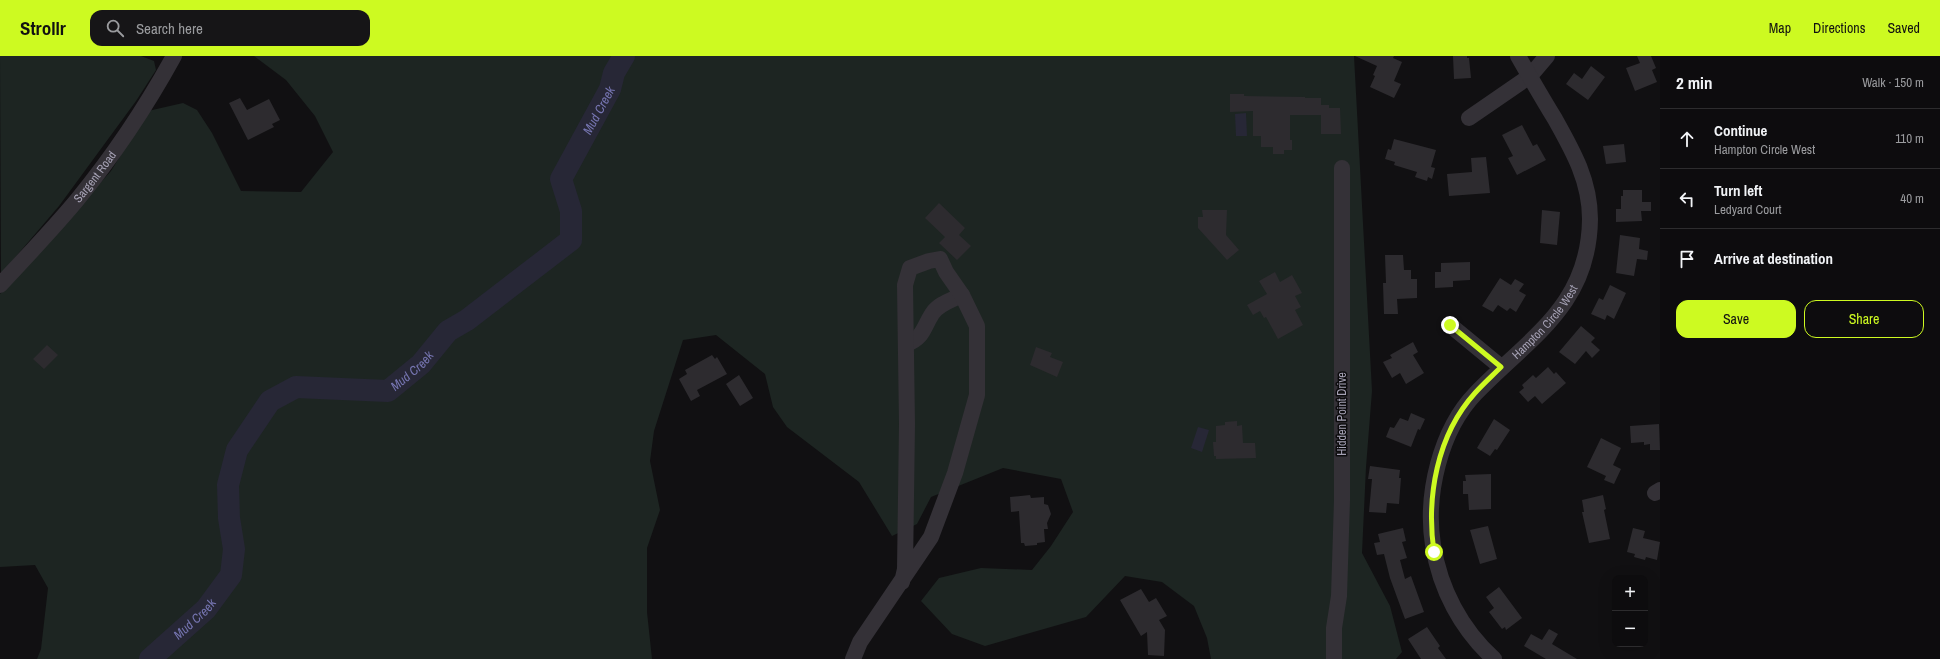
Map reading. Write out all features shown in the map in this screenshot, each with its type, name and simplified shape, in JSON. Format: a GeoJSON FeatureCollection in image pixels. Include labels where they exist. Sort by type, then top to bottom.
{"type":"FeatureCollection","features":[{"type":"Feature","properties":{"kind":"street","name":"Sargent Road"},"geometry":{"type":"LineString","coordinates":[[0,285],[68,211],[107,161],[142,110],[174,56]]}},
{"type":"Feature","properties":{"kind":"street","name":"Hampton Circle West"},"geometry":{"type":"LineString","coordinates":[[1494,659],[1467,629],[1445,590],[1434,552],[1431,512],[1437,468],[1453,426],[1475,393],[1501,367],[1547,326],[1562,308],[1571,294],[1582,268],[1589,235],[1588,196],[1582,170],[1575,155],[1518,56]]}},
{"type":"Feature","properties":{"kind":"street"},"geometry":{"type":"LineString","coordinates":[[1469,118],[1530,76],[1547,56]]}},
{"type":"Feature","properties":{"kind":"street","name":"Hidden Point Drive"},"geometry":{"type":"LineString","coordinates":[[1334,659],[1334,628],[1339,596],[1342,500],[1342,168]]}},
{"type":"Feature","properties":{"kind":"street"},"geometry":{"type":"LineString","coordinates":[[853,659],[860,642],[902,582],[931,537],[955,473],[977,395],[977,326],[962,295],[946,272],[940,260],[928,261],[910,268],[905,285],[908,424],[905,569],[902,582]]}},
{"type":"Feature","properties":{"kind":"street"},"geometry":{"type":"LineString","coordinates":[[907,344],[917,340],[933,313],[942,305],[962,295]]}},
{"type":"Feature","properties":{"kind":"street"},"geometry":{"type":"LineString","coordinates":[[1450,325],[1501,367]]}},
{"type":"Feature","properties":{"kind":"shaded area"},"geometry":{"type":"Polygon","coordinates":[[[0,56],[141,56],[154,61],[156,70],[136,101],[59,206],[1,274],[0,56]]]}},
{"type":"Feature","properties":{"kind":"shaded area"},"geometry":{"type":"Polygon","coordinates":[[[254,56],[1354,56],[1372,391],[1366,467],[1362,553],[1390,606],[1402,652],[1396,659],[1211,659],[1207,638],[1194,606],[1162,582],[1125,576],[1086,617],[985,646],[952,634],[921,601],[939,578],[981,568],[1032,570],[1051,546],[1073,512],[1061,479],[1003,468],[931,497],[917,524],[892,536],[859,482],[787,427],[773,407],[765,374],[716,335],[683,340],[654,431],[650,461],[660,510],[647,548],[647,612],[652,659],[37,659],[41,649],[48,588],[35,565],[0,567],[0,294],[111,171],[148,111],[183,103],[197,110],[212,133],[241,191],[301,192],[333,152],[315,116],[286,80],[254,56]]]}},
{"type":"Feature","properties":{"kind":"water"},"geometry":{"type":"Polygon","coordinates":[[[1246,113],[1247,136],[1236,136],[1235,114],[1246,113]]]}},
{"type":"Feature","properties":{"kind":"water"},"geometry":{"type":"Polygon","coordinates":[[[1198,427],[1209,430],[1202,452],[1191,448],[1198,427]]]}},
{"type":"Feature","properties":{"kind":"building"},"geometry":{"type":"Polygon","coordinates":[[[1355,56],[1394,56],[1393,58],[1402,62],[1394,81],[1401,84],[1394,98],[1370,87],[1375,76],[1373,75],[1377,66],[1355,56]]]}},
{"type":"Feature","properties":{"kind":"building"},"geometry":{"type":"Polygon","coordinates":[[[1453,56],[1467,56],[1467,58],[1469,58],[1471,78],[1454,79],[1453,56]]]}},
{"type":"Feature","properties":{"kind":"building"},"geometry":{"type":"Polygon","coordinates":[[[1637,56],[1651,56],[1656,68],[1652,70],[1657,82],[1635,91],[1626,68],[1640,63],[1637,56]]]}},
{"type":"Feature","properties":{"kind":"building"},"geometry":{"type":"Polygon","coordinates":[[[1591,66],[1605,77],[1588,100],[1566,84],[1574,73],[1582,79],[1591,66]]]}},
{"type":"Feature","properties":{"kind":"building"},"geometry":{"type":"Polygon","coordinates":[[[1230,94],[1244,94],[1244,96],[1321,98],[1321,105],[1329,105],[1329,108],[1340,108],[1341,134],[1321,134],[1321,115],[1290,115],[1290,140],[1292,140],[1292,150],[1284,150],[1284,154],[1273,154],[1273,147],[1261,147],[1261,136],[1253,136],[1253,111],[1230,112],[1230,94]]]}},
{"type":"Feature","properties":{"kind":"building"},"geometry":{"type":"Polygon","coordinates":[[[240,98],[247,110],[269,99],[280,120],[272,124],[274,127],[248,140],[229,103],[240,98]]]}},
{"type":"Feature","properties":{"kind":"building"},"geometry":{"type":"Polygon","coordinates":[[[1522,125],[1533,146],[1537,144],[1546,160],[1517,175],[1508,158],[1513,156],[1502,135],[1522,125]]]}},
{"type":"Feature","properties":{"kind":"building"},"geometry":{"type":"Polygon","coordinates":[[[1394,139],[1436,150],[1431,167],[1435,168],[1432,179],[1428,177],[1427,181],[1415,177],[1417,172],[1394,165],[1395,162],[1385,159],[1388,149],[1391,150],[1394,139]]]}},
{"type":"Feature","properties":{"kind":"building"},"geometry":{"type":"Polygon","coordinates":[[[1624,144],[1626,162],[1606,164],[1603,146],[1624,144]]]}},
{"type":"Feature","properties":{"kind":"building"},"geometry":{"type":"Polygon","coordinates":[[[1486,157],[1490,193],[1449,196],[1447,174],[1472,172],[1471,158],[1486,157]]]}},
{"type":"Feature","properties":{"kind":"building"},"geometry":{"type":"Polygon","coordinates":[[[1623,190],[1642,190],[1642,202],[1651,202],[1651,211],[1641,211],[1642,221],[1616,222],[1616,209],[1621,209],[1621,196],[1623,196],[1623,190]]]}},
{"type":"Feature","properties":{"kind":"building"},"geometry":{"type":"Polygon","coordinates":[[[939,203],[965,228],[959,235],[971,246],[957,260],[939,243],[945,237],[925,218],[939,203]]]}},
{"type":"Feature","properties":{"kind":"building"},"geometry":{"type":"Polygon","coordinates":[[[1202,210],[1227,210],[1226,235],[1239,250],[1227,260],[1198,228],[1198,217],[1203,217],[1202,210]]]}},
{"type":"Feature","properties":{"kind":"building"},"geometry":{"type":"Polygon","coordinates":[[[1542,210],[1560,212],[1557,245],[1540,243],[1542,210]]]}},
{"type":"Feature","properties":{"kind":"building"},"geometry":{"type":"Polygon","coordinates":[[[1620,235],[1640,238],[1639,249],[1648,251],[1647,260],[1637,259],[1634,276],[1616,273],[1620,235]]]}},
{"type":"Feature","properties":{"kind":"building"},"geometry":{"type":"Polygon","coordinates":[[[1385,255],[1403,255],[1404,270],[1411,270],[1411,279],[1417,279],[1417,298],[1397,299],[1398,314],[1384,314],[1383,283],[1386,283],[1385,255]]]}},
{"type":"Feature","properties":{"kind":"building"},"geometry":{"type":"Polygon","coordinates":[[[1470,262],[1470,280],[1453,281],[1453,287],[1435,288],[1435,272],[1441,272],[1441,263],[1470,262]]]}},
{"type":"Feature","properties":{"kind":"building"},"geometry":{"type":"Polygon","coordinates":[[[1275,272],[1280,282],[1292,275],[1302,293],[1295,296],[1301,307],[1295,310],[1303,325],[1278,339],[1266,317],[1264,318],[1260,311],[1253,315],[1247,305],[1267,294],[1259,281],[1275,272]]]}},
{"type":"Feature","properties":{"kind":"building"},"geometry":{"type":"Polygon","coordinates":[[[1500,278],[1511,285],[1515,279],[1524,284],[1519,291],[1526,295],[1516,312],[1510,308],[1507,311],[1498,305],[1493,312],[1482,306],[1500,278]]]}},
{"type":"Feature","properties":{"kind":"building"},"geometry":{"type":"Polygon","coordinates":[[[1610,285],[1626,293],[1614,319],[1607,315],[1605,320],[1591,314],[1599,298],[1603,300],[1610,285]]]}},
{"type":"Feature","properties":{"kind":"building"},"geometry":{"type":"Polygon","coordinates":[[[1581,326],[1595,338],[1591,342],[1600,350],[1592,358],[1586,351],[1575,364],[1559,352],[1581,326]]]}},
{"type":"Feature","properties":{"kind":"building"},"geometry":{"type":"Polygon","coordinates":[[[1413,342],[1418,352],[1413,355],[1424,373],[1406,384],[1400,373],[1392,378],[1383,362],[1392,358],[1390,355],[1413,342]]]}},
{"type":"Feature","properties":{"kind":"building"},"geometry":{"type":"Polygon","coordinates":[[[47,345],[58,355],[44,369],[33,359],[47,345]]]}},
{"type":"Feature","properties":{"kind":"building"},"geometry":{"type":"Polygon","coordinates":[[[1036,347],[1052,353],[1050,357],[1063,362],[1057,377],[1030,365],[1036,347]]]}},
{"type":"Feature","properties":{"kind":"building"},"geometry":{"type":"Polygon","coordinates":[[[712,355],[715,359],[717,357],[727,374],[697,390],[700,396],[691,401],[679,379],[687,374],[685,370],[712,355]]]}},
{"type":"Feature","properties":{"kind":"building"},"geometry":{"type":"Polygon","coordinates":[[[1548,367],[1554,374],[1556,372],[1566,383],[1542,404],[1535,396],[1528,402],[1519,392],[1524,388],[1522,385],[1533,375],[1536,378],[1548,367]]]}},
{"type":"Feature","properties":{"kind":"building"},"geometry":{"type":"Polygon","coordinates":[[[739,375],[753,398],[740,406],[726,384],[739,375]]]}},
{"type":"Feature","properties":{"kind":"building"},"geometry":{"type":"Polygon","coordinates":[[[1411,413],[1425,419],[1420,430],[1418,429],[1411,447],[1386,437],[1390,427],[1394,428],[1400,418],[1408,421],[1411,413]]]}},
{"type":"Feature","properties":{"kind":"building"},"geometry":{"type":"Polygon","coordinates":[[[1494,419],[1510,430],[1497,450],[1495,449],[1490,456],[1477,448],[1494,419]]]}},
{"type":"Feature","properties":{"kind":"building"},"geometry":{"type":"Polygon","coordinates":[[[1237,421],[1237,426],[1242,425],[1243,443],[1255,443],[1256,458],[1216,459],[1216,456],[1214,456],[1213,442],[1216,442],[1216,426],[1225,425],[1225,422],[1237,421]]]}},
{"type":"Feature","properties":{"kind":"building"},"geometry":{"type":"Polygon","coordinates":[[[1659,424],[1660,450],[1650,450],[1650,444],[1644,445],[1644,442],[1631,443],[1630,426],[1659,424]]]}},
{"type":"Feature","properties":{"kind":"building"},"geometry":{"type":"Polygon","coordinates":[[[1601,438],[1621,448],[1613,465],[1621,469],[1614,484],[1604,480],[1606,476],[1587,467],[1601,438]]]}},
{"type":"Feature","properties":{"kind":"building"},"geometry":{"type":"Polygon","coordinates":[[[1370,466],[1400,470],[1399,478],[1401,478],[1399,504],[1387,503],[1386,513],[1369,512],[1372,479],[1368,479],[1370,466]]]}},
{"type":"Feature","properties":{"kind":"building"},"geometry":{"type":"Polygon","coordinates":[[[1491,474],[1491,509],[1469,510],[1468,494],[1463,494],[1463,481],[1466,481],[1465,475],[1491,474]]]}},
{"type":"Feature","properties":{"kind":"building"},"geometry":{"type":"Polygon","coordinates":[[[1030,495],[1031,498],[1044,497],[1044,504],[1048,505],[1051,514],[1047,523],[1048,529],[1044,529],[1045,542],[1037,543],[1037,545],[1025,546],[1024,543],[1021,543],[1019,511],[1011,512],[1010,497],[1030,495]]]}},
{"type":"Feature","properties":{"kind":"building"},"geometry":{"type":"Polygon","coordinates":[[[1603,495],[1606,509],[1604,510],[1610,539],[1589,543],[1582,512],[1584,512],[1582,500],[1603,495]]]}},
{"type":"Feature","properties":{"kind":"building"},"geometry":{"type":"Polygon","coordinates":[[[1488,526],[1497,559],[1480,564],[1470,530],[1488,526]]]}},
{"type":"Feature","properties":{"kind":"building"},"geometry":{"type":"Polygon","coordinates":[[[1403,528],[1406,541],[1402,542],[1407,558],[1400,560],[1405,579],[1411,576],[1424,612],[1405,619],[1390,578],[1384,554],[1377,555],[1374,543],[1380,542],[1378,534],[1403,528]]]}},
{"type":"Feature","properties":{"kind":"building"},"geometry":{"type":"Polygon","coordinates":[[[1633,528],[1645,531],[1643,538],[1660,542],[1657,560],[1646,557],[1645,560],[1634,557],[1635,554],[1627,552],[1633,528]]]}},
{"type":"Feature","properties":{"kind":"building"},"geometry":{"type":"Polygon","coordinates":[[[1499,587],[1522,618],[1506,630],[1505,627],[1502,629],[1489,612],[1494,608],[1486,597],[1499,587]]]}},
{"type":"Feature","properties":{"kind":"building"},"geometry":{"type":"Polygon","coordinates":[[[1141,589],[1149,602],[1156,598],[1167,616],[1159,620],[1165,630],[1164,656],[1148,655],[1147,632],[1141,636],[1120,600],[1141,589]]]}},
{"type":"Feature","properties":{"kind":"building"},"geometry":{"type":"Polygon","coordinates":[[[1427,627],[1440,646],[1438,648],[1446,659],[1421,659],[1408,639],[1427,627]]]}},
{"type":"Feature","properties":{"kind":"building"},"geometry":{"type":"Polygon","coordinates":[[[1549,629],[1558,634],[1552,644],[1577,659],[1546,659],[1524,646],[1531,634],[1542,640],[1549,629]]]}},
{"type":"Feature","properties":{"kind":"waterway","name":"Mud Creek"},"geometry":{"type":"LineString","coordinates":[[150,659],[206,609],[231,575],[234,549],[229,518],[228,485],[237,450],[270,401],[296,387],[388,391],[421,364],[448,331],[467,320],[571,240],[571,211],[561,179],[610,89],[614,73],[624,56]]}},
{"type":"Feature","properties":{"kind":"route"},"geometry":{"type":"LineString","coordinates":[[1434,552],[1431,519],[1432,491],[1437,468],[1444,447],[1453,426],[1465,407],[1475,393],[1501,367],[1450,325]]}}]}
